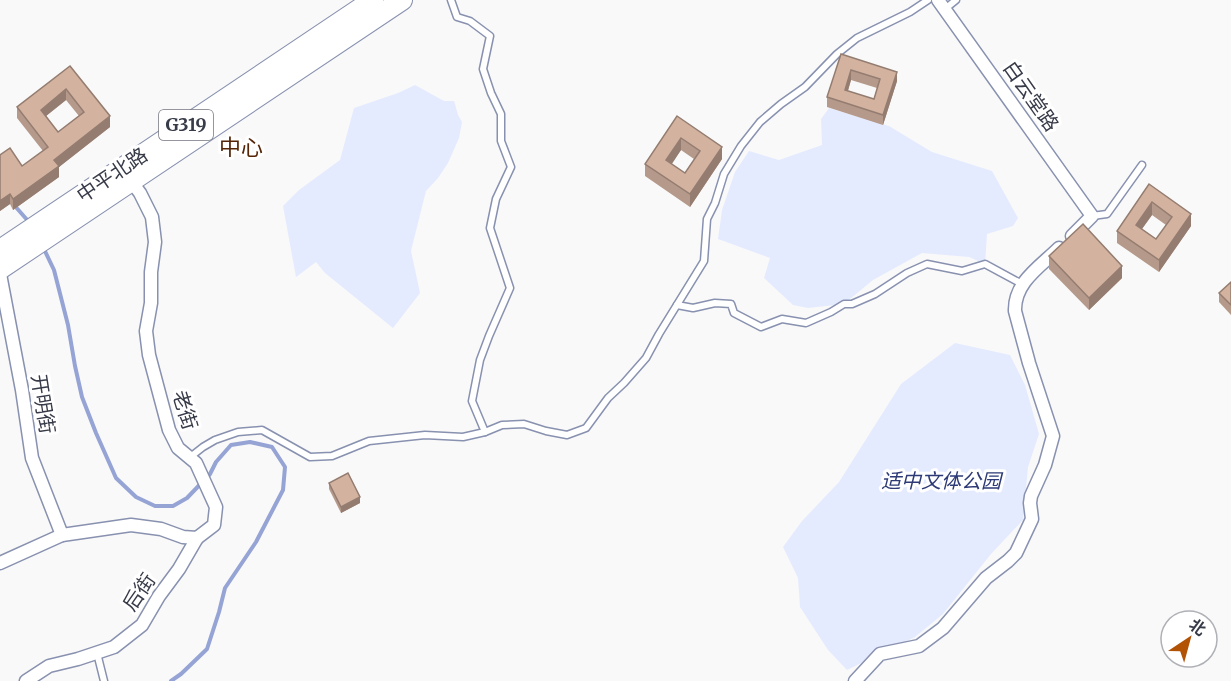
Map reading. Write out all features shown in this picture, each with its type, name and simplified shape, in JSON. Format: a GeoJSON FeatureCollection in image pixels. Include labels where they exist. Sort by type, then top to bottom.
{"type":"FeatureCollection","features":[{"type":"Feature","properties":{"kind":"highway","name":"中平北路"},"geometry":{"type":"LineString","coordinates":[[0,250],[373,0]]}},
{"type":"Feature","properties":{"kind":"highway","name":"G319"},"geometry":{"type":"LineString","coordinates":[[0,269],[402,0]]}},
{"type":"Feature","properties":{"kind":"street","name":"白云堂路"},"geometry":{"type":"LineString","coordinates":[[941,4],[1092,216]]}},
{"type":"Feature","properties":{"kind":"street","name":"老街"},"geometry":{"type":"LineString","coordinates":[[131,181],[152,216],[155,243],[147,331],[149,355],[169,430],[178,448],[196,463],[216,507],[214,525],[197,538]]}},
{"type":"Feature","properties":{"kind":"street"},"geometry":{"type":"LineString","coordinates":[[855,681],[880,654],[919,646],[943,628],[986,578],[1016,553],[1032,519],[1031,496],[1045,465],[1053,436],[1015,311],[1016,298],[1022,284],[1032,273],[1092,216]]}},
{"type":"Feature","properties":{"kind":"street","name":"开明街"},"geometry":{"type":"LineString","coordinates":[[0,274],[32,458],[62,535]]}},
{"type":"Feature","properties":{"kind":"street"},"geometry":{"type":"LineString","coordinates":[[0,563],[62,535],[131,525],[161,529],[183,537],[197,538]]}},
{"type":"Feature","properties":{"kind":"street","name":"后街"},"geometry":{"type":"LineString","coordinates":[[26,681],[49,666],[78,659],[114,646],[142,625],[197,538]]}},
{"type":"Feature","properties":{"kind":"lane"},"geometry":{"type":"LineString","coordinates":[[451,0],[457,17],[470,21],[490,36],[483,69],[490,93],[501,114],[501,141],[511,167],[496,200],[490,228],[510,288],[480,360],[472,401],[485,432]]}},
{"type":"Feature","properties":{"kind":"lane"},"geometry":{"type":"LineString","coordinates":[[189,458],[215,440],[238,432],[262,430],[310,457],[332,456],[369,441],[425,435],[463,437],[502,425],[524,424],[567,435],[586,428],[608,398],[646,358],[704,261],[707,219],[715,203],[724,174],[741,146],[760,122],[805,87],[837,54],[857,38],[910,12],[928,0]]}},
{"type":"Feature","properties":{"kind":"lane"},"geometry":{"type":"LineString","coordinates":[[941,4],[956,0]]}},
{"type":"Feature","properties":{"kind":"lane"},"geometry":{"type":"LineString","coordinates":[[1092,216],[1107,214],[1142,165]]}},
{"type":"Feature","properties":{"kind":"lane"},"geometry":{"type":"LineString","coordinates":[[677,305],[693,308],[715,303],[731,304],[734,313],[761,327],[782,320],[806,323],[844,304],[852,304],[875,294],[907,273],[927,264],[962,271],[985,264],[1022,284]]}},
{"type":"Feature","properties":{"kind":"lane"},"geometry":{"type":"LineString","coordinates":[[96,653],[104,681]]}},
{"type":"Feature","properties":{"kind":"green space"},"geometry":{"type":"Polygon","coordinates":[[[415,85],[444,101],[454,101],[462,122],[459,138],[448,163],[426,191],[411,251],[420,293],[393,328],[325,273],[316,262],[296,277],[283,206],[299,190],[340,160],[354,108],[415,85]]]}},
{"type":"Feature","properties":{"kind":"green space"},"geometry":{"type":"Polygon","coordinates":[[[829,108],[889,126],[932,152],[992,171],[1018,218],[1013,226],[987,234],[985,264],[969,257],[922,253],[873,280],[844,304],[808,308],[793,305],[764,278],[770,258],[718,239],[722,210],[735,172],[749,151],[779,160],[822,145],[821,119],[829,108]]]}},
{"type":"Feature","properties":{"kind":"green space","name":"适中文体公园"},"geometry":{"type":"Polygon","coordinates":[[[955,343],[1010,355],[1025,385],[1039,434],[1028,467],[1023,520],[991,554],[943,614],[915,637],[847,670],[828,650],[800,607],[798,578],[783,547],[802,521],[839,482],[901,384],[955,343]]]}},
{"type":"Feature","properties":{"kind":"building"},"geometry":{"type":"Polygon","coordinates":[[[841,54],[897,72],[883,115],[827,97],[841,54]],[[851,70],[845,90],[874,99],[880,79],[851,70]]]}},
{"type":"Feature","properties":{"kind":"building"},"geometry":{"type":"Polygon","coordinates":[[[70,66],[110,116],[54,160],[59,166],[13,199],[10,194],[0,201],[0,155],[10,148],[22,166],[48,147],[17,107],[70,66]],[[66,89],[41,110],[58,132],[84,112],[66,89]]]}},
{"type":"Feature","properties":{"kind":"building"},"geometry":{"type":"Polygon","coordinates":[[[677,116],[722,147],[690,194],[645,164],[677,116]],[[681,138],[666,160],[685,173],[700,151],[681,138]]]}},
{"type":"Feature","properties":{"kind":"building"},"geometry":{"type":"Polygon","coordinates":[[[1149,184],[1191,214],[1159,260],[1117,231],[1149,184]],[[1152,202],[1136,225],[1156,239],[1172,217],[1152,202]]]}},
{"type":"Feature","properties":{"kind":"building"},"geometry":{"type":"Polygon","coordinates":[[[1083,224],[1122,266],[1089,298],[1049,256],[1083,224]]]}},
{"type":"Feature","properties":{"kind":"building"},"geometry":{"type":"Polygon","coordinates":[[[1231,282],[1231,305],[1219,293],[1231,282]]]}},
{"type":"Feature","properties":{"kind":"building"},"geometry":{"type":"Polygon","coordinates":[[[348,473],[360,497],[341,507],[329,483],[348,473]]]}},
{"type":"Feature","properties":{"kind":"waterway"},"geometry":{"type":"LineString","coordinates":[[14,205],[29,222]]}},
{"type":"Feature","properties":{"kind":"waterway"},"geometry":{"type":"LineString","coordinates":[[43,247],[54,270],[68,325],[82,397],[116,478],[136,497],[155,506],[173,506],[187,498],[210,474],[216,462],[231,445],[250,442],[272,447],[285,467],[283,490],[256,542],[225,588],[207,649],[171,681]]}},
{"type":"Feature","properties":{"kind":"district","name":"中心"},"geometry":{"type":"Point","coordinates":[241,147]}}]}
